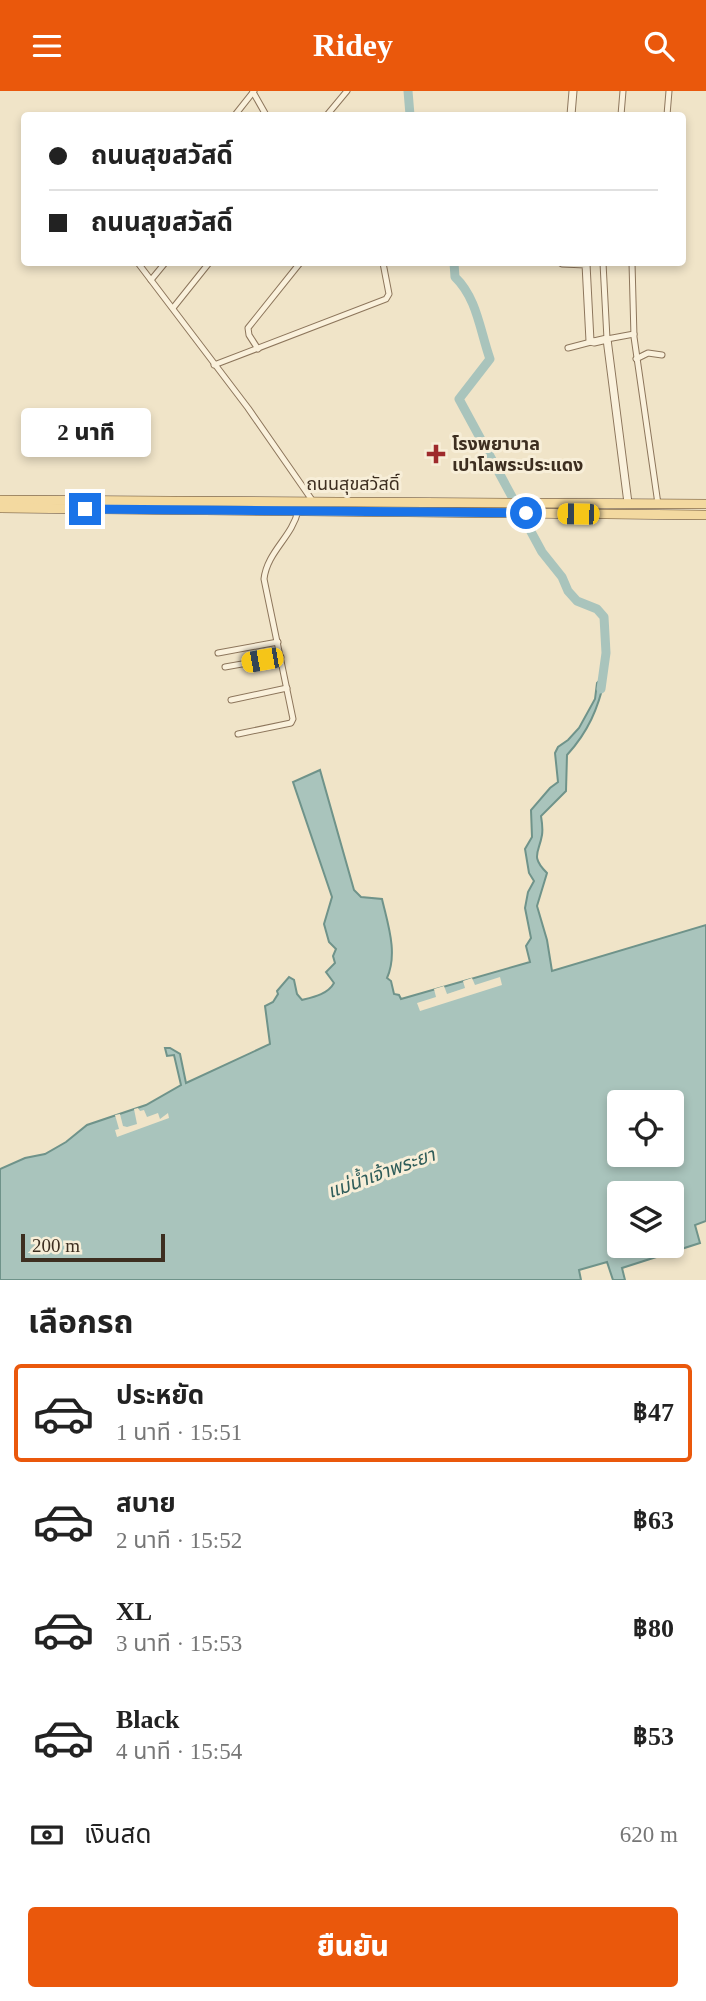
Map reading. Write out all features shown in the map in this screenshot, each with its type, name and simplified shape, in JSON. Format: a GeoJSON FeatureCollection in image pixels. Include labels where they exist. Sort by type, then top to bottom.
{"type":"FeatureCollection","features":[{"type":"Feature","properties":{"kind":"main road","name":"ถนนสุขสวัสดิ์"},"geometry":{"type":"LineString","coordinates":[[0,499],[706,504]]}},
{"type":"Feature","properties":{"kind":"main road","name":"ถนนสุขสวัสดิ์"},"geometry":{"type":"LineString","coordinates":[[0,508],[706,515]]}},
{"type":"Feature","properties":{"kind":"street"},"geometry":{"type":"LineString","coordinates":[[330,112],[347,91]]}},
{"type":"Feature","properties":{"kind":"street"},"geometry":{"type":"LineString","coordinates":[[571,112],[573,91]]}},
{"type":"Feature","properties":{"kind":"street"},"geometry":{"type":"LineString","coordinates":[[621,112],[623,91]]}},
{"type":"Feature","properties":{"kind":"street"},"geometry":{"type":"LineString","coordinates":[[667,112],[669,91]]}},
{"type":"Feature","properties":{"kind":"street"},"geometry":{"type":"LineString","coordinates":[[236,112],[253,92],[264,112]]}},
{"type":"Feature","properties":{"kind":"street"},"geometry":{"type":"LineString","coordinates":[[140,266],[275,446],[312,500]]}},
{"type":"Feature","properties":{"kind":"street"},"geometry":{"type":"LineString","coordinates":[[151,280],[163,266]]}},
{"type":"Feature","properties":{"kind":"street"},"geometry":{"type":"LineString","coordinates":[[173,309],[207,266]]}},
{"type":"Feature","properties":{"kind":"street"},"geometry":{"type":"LineString","coordinates":[[258,349],[249,335],[248,328],[298,266]]}},
{"type":"Feature","properties":{"kind":"street"},"geometry":{"type":"LineString","coordinates":[[214,365],[386,299],[389,294],[384,266]]}},
{"type":"Feature","properties":{"kind":"street"},"geometry":{"type":"LineString","coordinates":[[589,266],[592,342]]}},
{"type":"Feature","properties":{"kind":"street"},"geometry":{"type":"LineString","coordinates":[[603,266],[616,441],[628,503]]}},
{"type":"Feature","properties":{"kind":"street"},"geometry":{"type":"LineString","coordinates":[[632,266],[636,359],[658,504]]}},
{"type":"Feature","properties":{"kind":"street"},"geometry":{"type":"LineString","coordinates":[[568,348],[634,334]]}},
{"type":"Feature","properties":{"kind":"street"},"geometry":{"type":"LineString","coordinates":[[636,359],[648,353],[662,355]]}},
{"type":"Feature","properties":{"kind":"street"},"geometry":{"type":"LineString","coordinates":[[238,734],[291,723],[293,719],[264,579],[271,558],[295,522],[298,511]]}},
{"type":"Feature","properties":{"kind":"street"},"geometry":{"type":"LineString","coordinates":[[218,653],[278,642]]}},
{"type":"Feature","properties":{"kind":"street"},"geometry":{"type":"LineString","coordinates":[[225,667],[281,657]]}},
{"type":"Feature","properties":{"kind":"street"},"geometry":{"type":"LineString","coordinates":[[231,700],[287,688]]}},
{"type":"Feature","properties":{"kind":"water","name":"แม่น้ำเจ้าพระยา"},"geometry":{"type":"Polygon","coordinates":[[[605,678],[591,720],[567,755],[566,791],[541,816],[542,833],[537,858],[547,873],[537,906],[552,971],[706,925],[706,1221],[695,1225],[700,1243],[684,1248],[684,1181],[607,1181],[607,1258],[653,1258],[622,1268],[625,1280],[613,1280],[607,1262],[579,1270],[581,1280],[0,1280],[0,1169],[25,1158],[45,1154],[87,1125],[146,1105],[181,1085],[174,1055],[167,1056],[165,1048],[180,1054],[186,1083],[270,1044],[265,1006],[273,1002],[277,991],[289,977],[294,980],[297,994],[302,1000],[324,992],[334,983],[326,972],[335,963],[333,956],[336,949],[329,942],[324,924],[332,897],[293,782],[320,770],[354,890],[361,897],[382,899],[392,949],[387,978],[391,981],[394,994],[401,999],[530,962],[526,946],[531,938],[525,908],[528,892],[534,881],[529,873],[525,849],[532,837],[531,810],[558,782],[555,753],[579,728],[595,699],[597,683],[605,678]]]}},
{"type":"Feature","properties":{"kind":"pier"},"geometry":{"type":"Polygon","coordinates":[[[500,977],[502,985],[420,1011],[417,1003],[436,997],[434,989],[444,986],[447,994],[465,988],[463,981],[472,978],[475,985],[500,977]]]}},
{"type":"Feature","properties":{"kind":"pier"},"geometry":{"type":"Polygon","coordinates":[[[138,1108],[140,1111],[144,1110],[147,1117],[158,1113],[160,1119],[168,1113],[169,1118],[117,1137],[115,1130],[119,1129],[115,1115],[120,1114],[123,1126],[137,1124],[134,1109],[138,1108]]]}},
{"type":"Feature","properties":{"kind":"waterway"},"geometry":{"type":"LineString","coordinates":[[408,91],[410,112]]}},
{"type":"Feature","properties":{"kind":"waterway"},"geometry":{"type":"LineString","coordinates":[[454,266],[455,277],[468,295],[477,315],[490,359],[459,399],[542,552],[577,601],[597,609],[604,617],[606,653],[601,689]]}},
{"type":"Feature","properties":{"kind":"place","name":"โรงพยาบาล เปาโลพระประแดง"},"geometry":{"type":"Point","coordinates":[436,454]}},
{"type":"Feature","properties":{"kind":"route"},"geometry":{"type":"LineString","coordinates":[[85,509],[526,513]]}}]}
